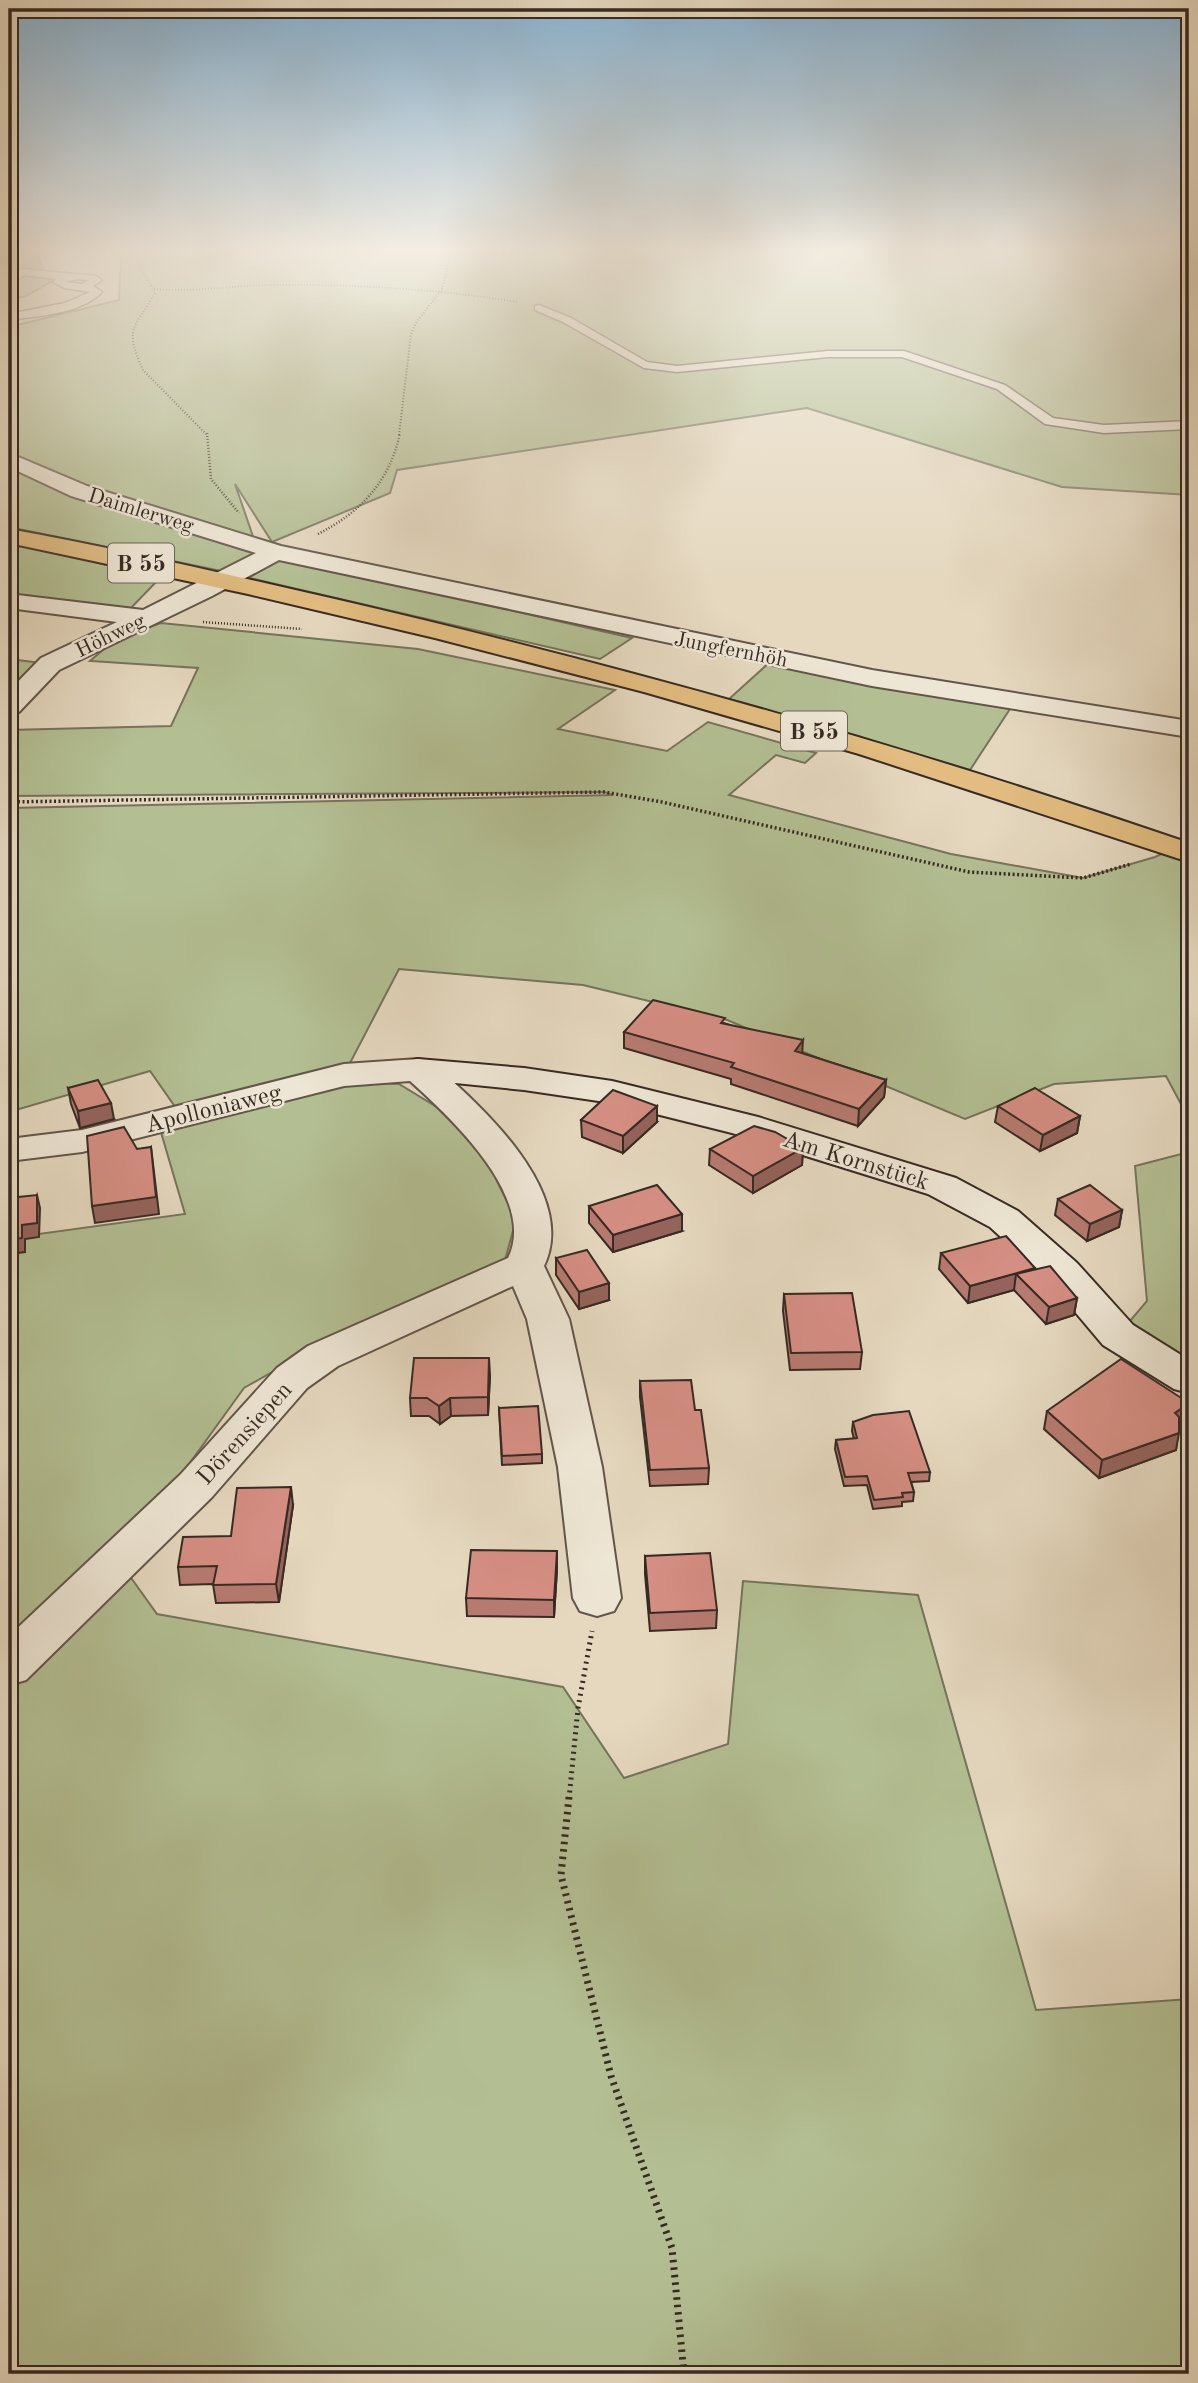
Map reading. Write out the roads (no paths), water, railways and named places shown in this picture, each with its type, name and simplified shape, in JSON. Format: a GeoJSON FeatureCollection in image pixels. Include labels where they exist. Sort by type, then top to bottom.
{"type":"FeatureCollection","features":[{"type":"Feature","properties":{"kind":"main road","name":"B 55"},"geometry":{"type":"LineString","coordinates":[[9,536],[222,580],[434,629],[696,696],[973,780],[1181,850]]}},
{"type":"Feature","properties":{"kind":"street","name":"Daimlerweg"},"geometry":{"type":"LineString","coordinates":[[9,459],[79,491],[276,552]]}},
{"type":"Feature","properties":{"kind":"street","name":"Höhweg"},"geometry":{"type":"LineString","coordinates":[[9,706],[50,664],[276,552]]}},
{"type":"Feature","properties":{"kind":"street","name":"Jungfernhöh"},"geometry":{"type":"LineString","coordinates":[[276,552],[492,600],[872,678],[1189,729]]}},
{"type":"Feature","properties":{"kind":"street"},"geometry":{"type":"LineString","coordinates":[[9,601],[145,618]]}},
{"type":"Feature","properties":{"kind":"street"},"geometry":{"type":"LineString","coordinates":[[418,1070],[470,1116],[509,1165],[531,1218],[534,1245],[532,1256],[524,1266],[548,1319],[580,1467],[597,1598]]}},
{"type":"Feature","properties":{"kind":"street","name":"Apolloniaweg"},"geometry":{"type":"LineString","coordinates":[[9,1150],[82,1141],[344,1075],[418,1070]]}},
{"type":"Feature","properties":{"kind":"street","name":"Am Kornstück"},"geometry":{"type":"LineString","coordinates":[[418,1070],[524,1079],[612,1092],[745,1125],[942,1186],[1004,1219],[1063,1272],[1118,1335],[1189,1379]]}},
{"type":"Feature","properties":{"kind":"street","name":"Dörensiepen"},"geometry":{"type":"LineString","coordinates":[[9,1665],[196,1486],[292,1378],[323,1356],[524,1266]]}},
{"type":"Feature","properties":{"kind":"lane"},"geometry":{"type":"LineString","coordinates":[[634,359],[644,365],[677,369],[776,359]]}},
{"type":"Feature","properties":{"kind":"lane"},"geometry":{"type":"LineString","coordinates":[[914,359],[989,382],[1011,393],[1049,421],[1104,429],[1189,425]]}}]}
